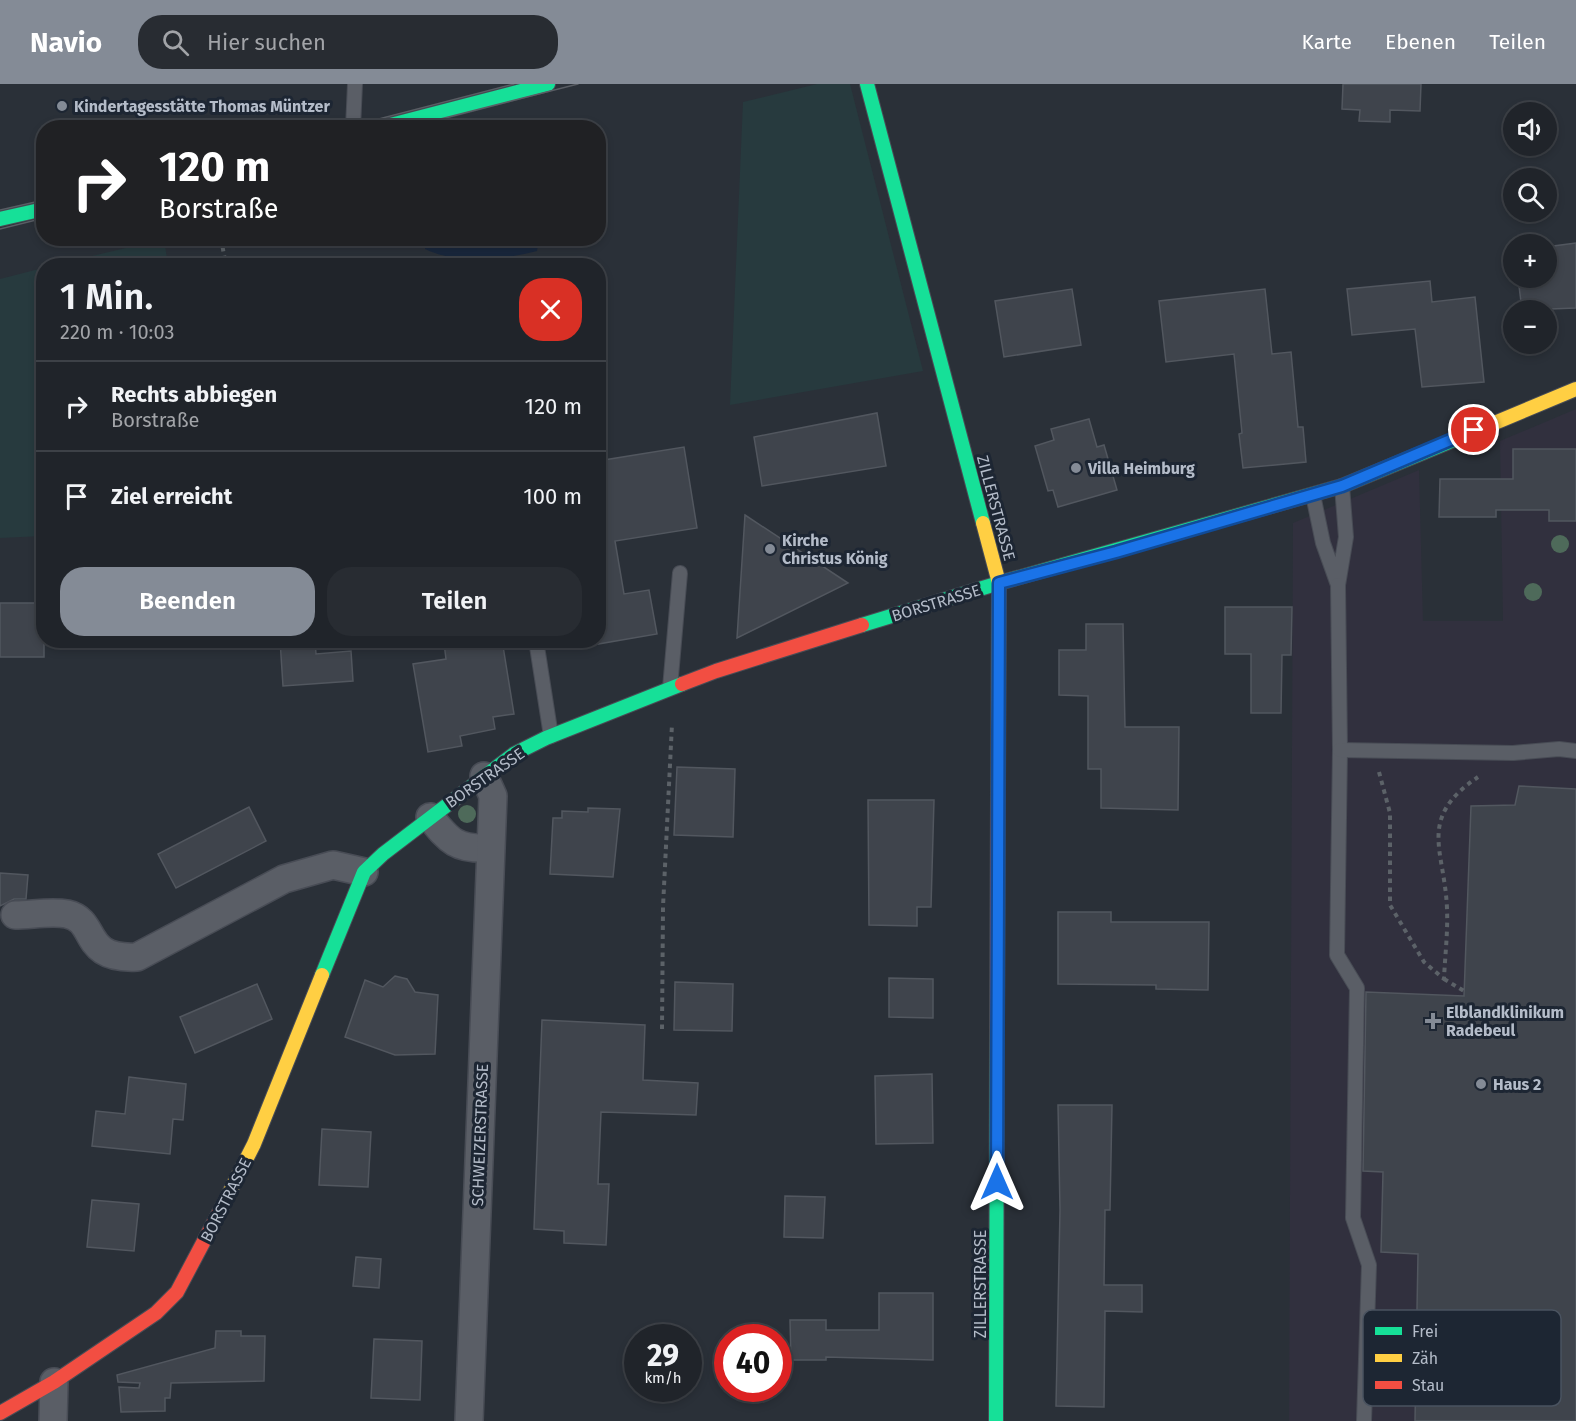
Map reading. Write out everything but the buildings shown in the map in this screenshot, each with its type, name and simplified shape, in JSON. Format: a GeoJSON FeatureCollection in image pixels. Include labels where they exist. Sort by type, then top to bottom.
{"type":"FeatureCollection","features":[{"type":"Feature","properties":{"kind":"street"},"geometry":{"type":"LineString","coordinates":[[410,120],[548,84]]}},
{"type":"Feature","properties":{"kind":"street","name":"ZILLERSTRASSE"},"geometry":{"type":"LineString","coordinates":[[867,84],[999,583],[996,1421]]}},
{"type":"Feature","properties":{"kind":"street"},"geometry":{"type":"LineString","coordinates":[[0,219],[36,211]]}},
{"type":"Feature","properties":{"kind":"street","name":"BORSTRASSE"},"geometry":{"type":"LineString","coordinates":[[0,1413],[54,1383],[156,1313],[177,1292],[192,1268],[254,1144],[364,872],[430,817],[514,754],[551,736],[716,671],[999,583],[1116,552],[1342,486],[1576,389]]}},
{"type":"Feature","properties":{"kind":"street","name":"SCHWEIZERSTRASSE"},"geometry":{"type":"LineString","coordinates":[[470,1421],[493,796],[484,776]]}},
{"type":"Feature","properties":{"kind":"street"},"geometry":{"type":"LineString","coordinates":[[430,817],[448,838],[461,847],[490,848]]}},
{"type":"Feature","properties":{"kind":"street"},"geometry":{"type":"LineString","coordinates":[[15,915],[67,914],[81,922],[102,951],[117,958],[137,957],[284,879],[333,865],[364,872]]}},
{"type":"Feature","properties":{"kind":"street"},"geometry":{"type":"LineString","coordinates":[[53,1421],[54,1383]]}},
{"type":"Feature","properties":{"kind":"lane"},"geometry":{"type":"LineString","coordinates":[[353,120],[355,84]]}},
{"type":"Feature","properties":{"kind":"lane"},"geometry":{"type":"LineString","coordinates":[[1342,486],[1346,537],[1338,585],[1340,750],[1338,955],[1357,988],[1353,1218],[1369,1265],[1368,1310]]}},
{"type":"Feature","properties":{"kind":"lane"},"geometry":{"type":"LineString","coordinates":[[1313,495],[1323,543],[1338,585]]}},
{"type":"Feature","properties":{"kind":"lane"},"geometry":{"type":"LineString","coordinates":[[667,691],[680,573]]}},
{"type":"Feature","properties":{"kind":"lane"},"geometry":{"type":"LineString","coordinates":[[537,648],[551,736]]}},
{"type":"Feature","properties":{"kind":"lane"},"geometry":{"type":"LineString","coordinates":[[1340,750],[1513,753],[1559,749],[1576,751]]}},
{"type":"Feature","properties":{"kind":"lane"},"geometry":{"type":"LineString","coordinates":[[1364,1406],[1364,1421]]}},
{"type":"Feature","properties":{"kind":"path"},"geometry":{"type":"LineString","coordinates":[[662,1029],[663,907],[673,726],[667,691]]}},
{"type":"Feature","properties":{"kind":"path"},"geometry":{"type":"LineString","coordinates":[[1375,750],[1390,813],[1390,905],[1424,962],[1464,992]]}},
{"type":"Feature","properties":{"kind":"path"},"geometry":{"type":"LineString","coordinates":[[1444,979],[1448,909],[1437,843],[1440,825],[1449,802],[1473,780],[1513,753]]}},
{"type":"Feature","properties":{"kind":"shaded area"},"geometry":{"type":"Polygon","coordinates":[[[425,246],[538,246],[537,251],[502,258],[459,258],[425,249],[425,246]]]}},
{"type":"Feature","properties":{"kind":"shaded area","name":"Elblandklinikum Radebeul"},"geometry":{"type":"Polygon","coordinates":[[[1576,409],[1576,1421],[1289,1421],[1293,523],[1419,470],[1423,621],[1503,621],[1500,441],[1576,409]]]}},
{"type":"Feature","properties":{"kind":"green space"},"geometry":{"type":"Polygon","coordinates":[[[817,84],[850,84],[923,371],[730,405],[743,102],[817,84]]]}},
{"type":"Feature","properties":{"kind":"green space"},"geometry":{"type":"Polygon","coordinates":[[[134,246],[165,246],[167,258],[84,258],[134,246]]]}},
{"type":"Feature","properties":{"kind":"green space"},"geometry":{"type":"Polygon","coordinates":[[[36,270],[36,536],[0,538],[0,279],[36,270]]]}},
{"type":"Feature","properties":{"kind":"tram line"},"geometry":{"type":"LineString","coordinates":[[375,120],[514,84]]}},
{"type":"Feature","properties":{"kind":"tram line"},"geometry":{"type":"LineString","coordinates":[[436,120],[578,84]]}},
{"type":"Feature","properties":{"kind":"tram line"},"geometry":{"type":"LineString","coordinates":[[0,210],[36,202]]}},
{"type":"Feature","properties":{"kind":"tram line"},"geometry":{"type":"LineString","coordinates":[[0,229],[36,220]]}},
{"type":"Feature","properties":{"kind":"traffic: fast"},"geometry":{"type":"LineString","coordinates":[[410,120],[548,84]]}},
{"type":"Feature","properties":{"kind":"traffic: fast"},"geometry":{"type":"LineString","coordinates":[[867,84],[983,523]]}},
{"type":"Feature","properties":{"kind":"traffic: fast"},"geometry":{"type":"LineString","coordinates":[[0,219],[36,211]]}},
{"type":"Feature","properties":{"kind":"traffic: fast"},"geometry":{"type":"LineString","coordinates":[[862,625],[999,583],[1342,486],[1461,437]]}},
{"type":"Feature","properties":{"kind":"traffic: fast"},"geometry":{"type":"LineString","coordinates":[[322,975],[364,872],[383,854],[514,754],[546,738],[682,684]]}},
{"type":"Feature","properties":{"kind":"traffic: fast"},"geometry":{"type":"LineString","coordinates":[[996,1421],[997,1027]]}},
{"type":"Feature","properties":{"kind":"traffic: slow"},"geometry":{"type":"LineString","coordinates":[[1461,437],[1576,389]]}},
{"type":"Feature","properties":{"kind":"traffic: slow"},"geometry":{"type":"LineString","coordinates":[[983,523],[999,583],[998,793]]}},
{"type":"Feature","properties":{"kind":"traffic: slow"},"geometry":{"type":"LineString","coordinates":[[222,1207],[254,1144],[322,975]]}},
{"type":"Feature","properties":{"kind":"traffic: jam"},"geometry":{"type":"LineString","coordinates":[[682,684],[862,625]]}},
{"type":"Feature","properties":{"kind":"traffic: jam"},"geometry":{"type":"LineString","coordinates":[[997,1027],[998,793]]}},
{"type":"Feature","properties":{"kind":"traffic: jam"},"geometry":{"type":"LineString","coordinates":[[0,1413],[54,1382],[156,1313],[177,1292],[222,1207]]}},
{"type":"Feature","properties":{"kind":"place","name":"Kindertagesstätte Thomas Müntzer"},"geometry":{"type":"Point","coordinates":[62,106]}},
{"type":"Feature","properties":{"kind":"place","name":"Villa Heimburg"},"geometry":{"type":"Point","coordinates":[1076,468]}},
{"type":"Feature","properties":{"kind":"place","name":"Kirche Christus König"},"geometry":{"type":"Point","coordinates":[770,549]}},
{"type":"Feature","properties":{"kind":"place","name":"Elblandklinikum Radebeul"},"geometry":{"type":"Point","coordinates":[1433,1021]}},
{"type":"Feature","properties":{"kind":"place","name":"Haus 2"},"geometry":{"type":"Point","coordinates":[1481,1084]}},
{"type":"Feature","properties":{"kind":"route"},"geometry":{"type":"LineString","coordinates":[[997,1182],[999,583],[1116,552],[1342,486],[1474,430]]}}]}
